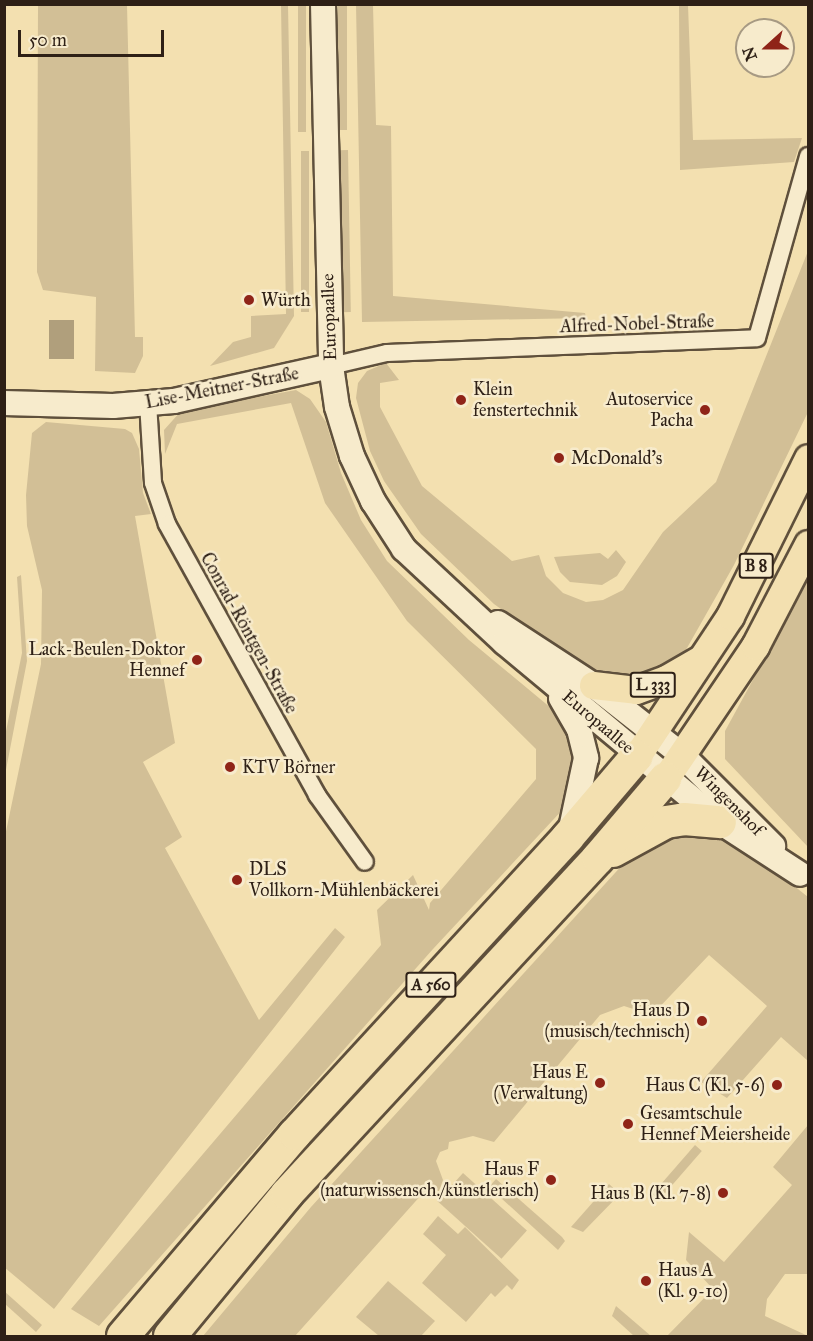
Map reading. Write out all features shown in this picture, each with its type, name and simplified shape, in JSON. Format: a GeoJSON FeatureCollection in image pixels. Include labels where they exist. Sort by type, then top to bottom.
{"type":"FeatureCollection","features":[{"type":"Feature","properties":{"kind":"highway","name":"A 560"},"geometry":{"type":"LineString","coordinates":[[123,1336],[295,1134],[568,837],[645,745]]}},
{"type":"Feature","properties":{"kind":"highway","name":"A 560"},"geometry":{"type":"LineString","coordinates":[[170,1336],[287,1194],[598,858],[673,767]]}},
{"type":"Feature","properties":{"kind":"highway"},"geometry":{"type":"LineString","coordinates":[[598,858],[666,822],[684,819],[720,822]]}},
{"type":"Feature","properties":{"kind":"main road","name":"Europaallee"},"geometry":{"type":"LineString","coordinates":[[323,4],[331,366],[337,407],[352,456],[373,501],[404,549],[449,594],[554,686],[645,745],[673,767]]}},
{"type":"Feature","properties":{"kind":"main road","name":"Lise-Meitner-Straße"},"geometry":{"type":"LineString","coordinates":[[4,403],[148,404],[331,366]]}},
{"type":"Feature","properties":{"kind":"main road","name":"B 8"},"geometry":{"type":"LineString","coordinates":[[645,745],[706,655],[750,578],[805,466]]}},
{"type":"Feature","properties":{"kind":"main road","name":"B 8"},"geometry":{"type":"LineString","coordinates":[[673,767],[755,646],[808,544]]}},
{"type":"Feature","properties":{"kind":"main road","name":"Europaallee"},"geometry":{"type":"LineString","coordinates":[[449,594],[594,685],[645,745]]}},
{"type":"Feature","properties":{"kind":"main road","name":"L 333"},"geometry":{"type":"LineString","coordinates":[[594,685],[636,690],[666,679],[706,655]]}},
{"type":"Feature","properties":{"kind":"main road"},"geometry":{"type":"LineString","coordinates":[[554,686],[579,729],[586,758],[568,837]]}},
{"type":"Feature","properties":{"kind":"main road","name":"Wingenshof"},"geometry":{"type":"LineString","coordinates":[[673,767],[720,822],[804,878]]}},
{"type":"Feature","properties":{"kind":"main road","name":"Wingenshof"},"geometry":{"type":"LineString","coordinates":[[673,767],[714,783],[804,878]]}},
{"type":"Feature","properties":{"kind":"street","name":"Alfred-Nobel-Straße"},"geometry":{"type":"LineString","coordinates":[[331,366],[387,353],[757,338],[808,156]]}},
{"type":"Feature","properties":{"kind":"street","name":"Conrad-Röntgen-Straße"},"geometry":{"type":"LineString","coordinates":[[148,404],[153,483],[168,524],[317,795],[365,862]]}},
{"type":"Feature","properties":{"kind":"shaded area"},"geometry":{"type":"Polygon","coordinates":[[[38,5],[127,5],[135,337],[143,337],[143,356],[135,373],[95,371],[96,297],[43,290],[37,272],[38,5]]]}},
{"type":"Feature","properties":{"kind":"shaded area"},"geometry":{"type":"Polygon","coordinates":[[[281,5],[288,5],[294,316],[274,348],[210,366],[233,342],[251,337],[251,316],[286,314],[281,5]]]}},
{"type":"Feature","properties":{"kind":"shaded area"},"geometry":{"type":"Polygon","coordinates":[[[298,5],[306,5],[306,132],[298,132],[298,5]]]}},
{"type":"Feature","properties":{"kind":"shaded area"},"geometry":{"type":"Polygon","coordinates":[[[338,5],[347,5],[347,130],[338,130],[338,5]]]}},
{"type":"Feature","properties":{"kind":"shaded area"},"geometry":{"type":"Polygon","coordinates":[[[356,5],[373,5],[376,125],[391,126],[393,296],[585,313],[586,318],[362,322],[356,5]]]}},
{"type":"Feature","properties":{"kind":"shaded area"},"geometry":{"type":"Polygon","coordinates":[[[679,5],[688,5],[693,140],[802,138],[794,162],[680,170],[679,5]]]}},
{"type":"Feature","properties":{"kind":"shaded area"},"geometry":{"type":"Polygon","coordinates":[[[339,150],[348,150],[351,312],[342,312],[339,150]]]}},
{"type":"Feature","properties":{"kind":"shaded area"},"geometry":{"type":"Polygon","coordinates":[[[301,151],[309,151],[309,312],[301,312],[301,151]]]}},
{"type":"Feature","properties":{"kind":"shaded area"},"geometry":{"type":"Polygon","coordinates":[[[808,251],[808,412],[734,565],[683,655],[638,681],[595,676],[494,604],[421,534],[384,481],[370,451],[356,398],[358,383],[367,371],[386,363],[399,380],[380,383],[380,407],[422,486],[512,561],[539,555],[546,576],[563,593],[586,602],[603,600],[623,590],[663,532],[716,482],[808,251]]]}},
{"type":"Feature","properties":{"kind":"shaded area"},"geometry":{"type":"Polygon","coordinates":[[[49,320],[74,320],[74,359],[49,359],[49,320]]]}},
{"type":"Feature","properties":{"kind":"shaded area"},"geometry":{"type":"Polygon","coordinates":[[[296,390],[310,399],[326,422],[341,473],[361,520],[387,561],[469,640],[557,713],[574,737],[580,766],[566,806],[433,949],[99,1326],[71,1309],[381,945],[377,910],[413,875],[429,910],[430,903],[536,779],[536,749],[407,621],[325,503],[291,403],[177,424],[165,454],[164,430],[181,411],[296,390]]]}},
{"type":"Feature","properties":{"kind":"shaded area"},"geometry":{"type":"Polygon","coordinates":[[[46,422],[125,429],[132,433],[139,449],[143,493],[151,514],[135,516],[175,743],[143,762],[182,837],[165,848],[259,1020],[335,928],[345,937],[54,1309],[4,1267],[4,841],[41,664],[42,590],[27,526],[26,495],[32,433],[46,422]]]}},
{"type":"Feature","properties":{"kind":"shaded area"},"geometry":{"type":"Polygon","coordinates":[[[616,550],[626,562],[617,576],[602,585],[570,582],[560,572],[554,557],[600,553],[608,559],[616,550]]]}},
{"type":"Feature","properties":{"kind":"shaded area"},"geometry":{"type":"Polygon","coordinates":[[[21,575],[27,661],[5,775],[5,736],[22,653],[17,577],[21,575]]]}},
{"type":"Feature","properties":{"kind":"shaded area"},"geometry":{"type":"Polygon","coordinates":[[[808,579],[808,847],[725,759],[725,731],[808,579]]]}},
{"type":"Feature","properties":{"kind":"shaded area"},"geometry":{"type":"Polygon","coordinates":[[[696,827],[749,850],[808,897],[808,1061],[781,1037],[727,1098],[701,1082],[767,1006],[709,955],[652,1015],[624,1006],[600,1015],[494,1142],[473,1136],[449,1142],[448,1149],[440,1152],[436,1161],[443,1180],[439,1191],[423,1193],[295,1336],[203,1336],[311,1207],[625,862],[661,833],[696,827]]]}},
{"type":"Feature","properties":{"kind":"shaded area"},"geometry":{"type":"Polygon","coordinates":[[[808,1125],[808,1274],[785,1274],[767,1299],[765,1316],[808,1336],[667,1336],[713,1289],[686,1260],[689,1232],[724,1262],[792,1185],[773,1167],[808,1125]]]}},
{"type":"Feature","properties":{"kind":"shaded area"},"geometry":{"type":"Polygon","coordinates":[[[695,1145],[702,1151],[659,1200],[652,1194],[695,1145]]]}},
{"type":"Feature","properties":{"kind":"shaded area"},"geometry":{"type":"Polygon","coordinates":[[[463,1173],[527,1231],[501,1259],[438,1201],[463,1173]]]}},
{"type":"Feature","properties":{"kind":"shaded area"},"geometry":{"type":"Polygon","coordinates":[[[496,1179],[562,1237],[565,1241],[558,1250],[489,1187],[496,1179]]]}},
{"type":"Feature","properties":{"kind":"shaded area"},"geometry":{"type":"Polygon","coordinates":[[[609,1184],[620,1194],[583,1232],[571,1227],[609,1184]]]}},
{"type":"Feature","properties":{"kind":"shaded area"},"geometry":{"type":"Polygon","coordinates":[[[438,1216],[458,1234],[465,1227],[519,1280],[512,1290],[507,1285],[495,1297],[491,1293],[466,1322],[422,1283],[446,1255],[423,1234],[438,1216]]]}},
{"type":"Feature","properties":{"kind":"shaded area"},"geometry":{"type":"Polygon","coordinates":[[[388,1281],[435,1321],[421,1336],[379,1336],[356,1317],[388,1281]]]}},
{"type":"Feature","properties":{"kind":"shaded area"},"geometry":{"type":"Polygon","coordinates":[[[4,1291],[42,1325],[36,1332],[5,1304],[4,1291]]]}},
{"type":"Feature","properties":{"kind":"shaded area"},"geometry":{"type":"Polygon","coordinates":[[[616,1306],[651,1336],[634,1336],[612,1316],[616,1306]]]}},
{"type":"Feature","properties":{"kind":"place","name":"Würth"},"geometry":{"type":"Point","coordinates":[249,300]}},
{"type":"Feature","properties":{"kind":"place","name":"Klein fenstertechnik"},"geometry":{"type":"Point","coordinates":[461,400]}},
{"type":"Feature","properties":{"kind":"place","name":"Autoservice Pacha"},"geometry":{"type":"Point","coordinates":[705,410]}},
{"type":"Feature","properties":{"kind":"place","name":"McDonald's"},"geometry":{"type":"Point","coordinates":[559,458]}},
{"type":"Feature","properties":{"kind":"place","name":"Lack-Beulen-Doktor Hennef"},"geometry":{"type":"Point","coordinates":[197,660]}},
{"type":"Feature","properties":{"kind":"place","name":"KTV Börner"},"geometry":{"type":"Point","coordinates":[230,767]}},
{"type":"Feature","properties":{"kind":"place","name":"DLS Vollkorn-Mühlenbäckerei"},"geometry":{"type":"Point","coordinates":[237,880]}},
{"type":"Feature","properties":{"kind":"place","name":"Haus D (musisch/technisch)"},"geometry":{"type":"Point","coordinates":[702,1021]}},
{"type":"Feature","properties":{"kind":"place","name":"Haus E (Verwaltung)"},"geometry":{"type":"Point","coordinates":[600,1083]}},
{"type":"Feature","properties":{"kind":"place","name":"Haus C (Kl. 5-6)"},"geometry":{"type":"Point","coordinates":[777,1085]}},
{"type":"Feature","properties":{"kind":"place","name":"Gesamtschule Hennef Meiersheide"},"geometry":{"type":"Point","coordinates":[628,1124]}},
{"type":"Feature","properties":{"kind":"place","name":"Haus F (naturwissensch./künstlerisch)"},"geometry":{"type":"Point","coordinates":[551,1180]}},
{"type":"Feature","properties":{"kind":"place","name":"Haus B (Kl. 7-8)"},"geometry":{"type":"Point","coordinates":[723,1193]}},
{"type":"Feature","properties":{"kind":"place","name":"Haus A (Kl. 9-10)"},"geometry":{"type":"Point","coordinates":[646,1281]}}]}
